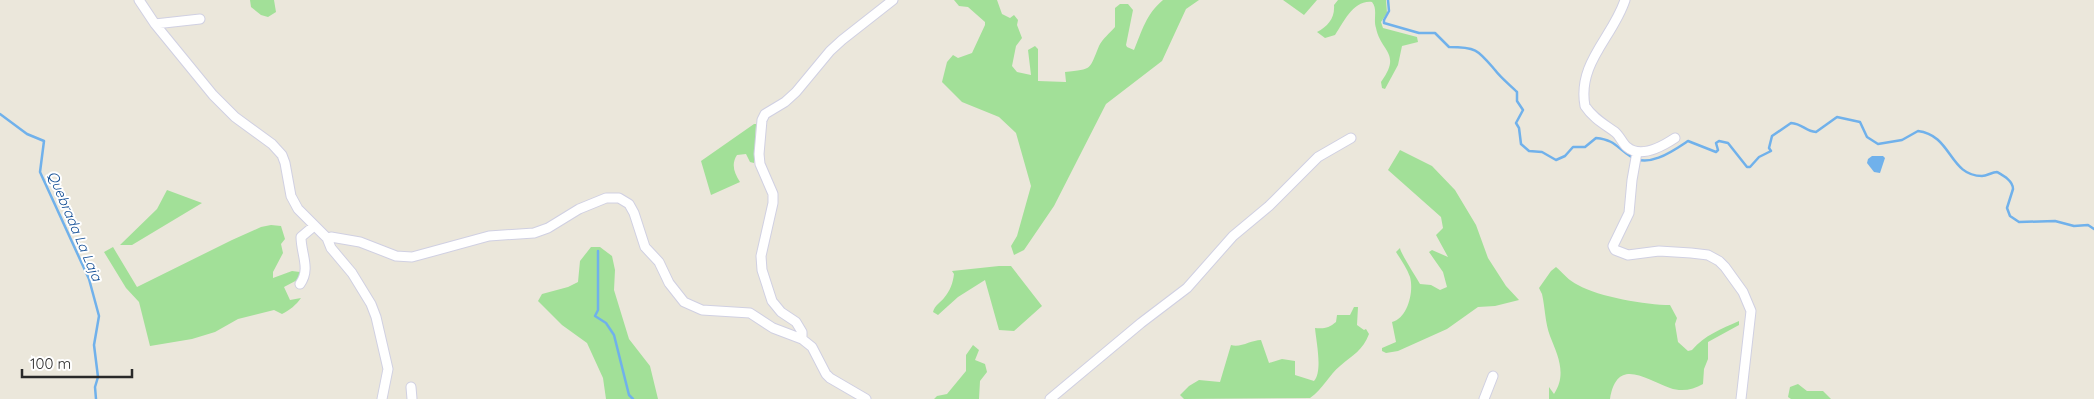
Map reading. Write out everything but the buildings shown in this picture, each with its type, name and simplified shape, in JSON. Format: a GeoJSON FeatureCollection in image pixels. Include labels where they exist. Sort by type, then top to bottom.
{"type":"FeatureCollection","features":[{"type":"Feature","properties":{"kind":"street"},"geometry":{"type":"LineString","coordinates":[[139,0],[154,24],[218,100],[235,117],[278,149],[285,163],[291,196],[298,209],[328,238],[331,248],[352,273],[371,304],[376,317],[388,369],[382,399]]}},
{"type":"Feature","properties":{"kind":"street"},"geometry":{"type":"LineString","coordinates":[[802,339],[802,332],[796,322],[781,312],[772,301],[761,263],[764,238],[773,203],[773,194],[760,164],[759,149],[762,120],[765,114],[785,102],[796,92],[830,51],[842,40],[893,0]]}},
{"type":"Feature","properties":{"kind":"street"},"geometry":{"type":"LineString","coordinates":[[1625,0],[1614,25],[1592,57],[1586,80],[1584,101],[1585,106],[1593,116],[1605,127],[1616,133],[1636,157],[1629,213],[1613,246],[1615,250],[1628,255],[1659,251],[1708,255],[1725,267],[1743,292],[1751,311],[1741,399]]}},
{"type":"Feature","properties":{"kind":"street"},"geometry":{"type":"LineString","coordinates":[[154,24],[200,18]]}},
{"type":"Feature","properties":{"kind":"street"},"geometry":{"type":"LineString","coordinates":[[1050,399],[1141,323],[1187,288],[1233,236],[1269,206],[1318,157],[1351,138]]}},
{"type":"Feature","properties":{"kind":"street"},"geometry":{"type":"LineString","coordinates":[[1636,157],[1675,138]]}},
{"type":"Feature","properties":{"kind":"street"},"geometry":{"type":"LineString","coordinates":[[328,238],[360,242],[396,256],[412,257],[489,236],[534,233],[548,228],[579,209],[606,198],[619,198],[629,204],[634,213],[645,247],[659,262],[669,284],[684,302],[702,310],[750,313],[773,328],[802,339],[812,347],[830,378],[866,399]]}},
{"type":"Feature","properties":{"kind":"street"},"geometry":{"type":"LineString","coordinates":[[300,284],[307,270],[300,237],[314,226]]}},
{"type":"Feature","properties":{"kind":"street"},"geometry":{"type":"LineString","coordinates":[[1484,399],[1493,376]]}},
{"type":"Feature","properties":{"kind":"street"},"geometry":{"type":"LineString","coordinates":[[411,387],[412,399]]}},
{"type":"Feature","properties":{"kind":"green space"},"geometry":{"type":"Polygon","coordinates":[[[250,0],[274,0],[276,12],[268,17],[261,15],[251,7],[250,0]]]}},
{"type":"Feature","properties":{"kind":"green space"},"geometry":{"type":"Polygon","coordinates":[[[954,0],[997,0],[1002,14],[1010,18],[1014,15],[1018,20],[1017,25],[1022,38],[1016,46],[1012,66],[1017,72],[1031,75],[1028,50],[1035,46],[1038,49],[1038,81],[1066,82],[1065,72],[1089,67],[1100,43],[1115,27],[1115,8],[1120,4],[1128,4],[1133,10],[1126,45],[1134,50],[1148,17],[1163,0],[1199,0],[1186,9],[1162,61],[1106,104],[1054,206],[1024,250],[1014,255],[1011,246],[1017,236],[1031,186],[1016,133],[999,117],[962,102],[942,82],[947,62],[953,55],[958,58],[972,53],[985,25],[985,22],[968,7],[959,6],[954,0]]]}},
{"type":"Feature","properties":{"kind":"green space"},"geometry":{"type":"Polygon","coordinates":[[[1283,0],[1317,0],[1304,15],[1283,0]]]}},
{"type":"Feature","properties":{"kind":"green space"},"geometry":{"type":"Polygon","coordinates":[[[1338,0],[1386,0],[1387,13],[1381,22],[1383,28],[1417,37],[1418,42],[1402,46],[1398,65],[1385,89],[1382,88],[1381,82],[1390,65],[1390,58],[1375,25],[1375,8],[1372,2],[1359,4],[1354,8],[1335,35],[1325,38],[1317,32],[1330,21],[1334,5],[1338,0]]]}},
{"type":"Feature","properties":{"kind":"green space"},"geometry":{"type":"Polygon","coordinates":[[[756,124],[754,163],[750,162],[746,154],[737,155],[734,168],[740,182],[711,195],[701,161],[756,124]]]}},
{"type":"Feature","properties":{"kind":"green space"},"geometry":{"type":"Polygon","coordinates":[[[1400,150],[1432,166],[1455,190],[1476,225],[1488,258],[1506,286],[1519,300],[1495,306],[1478,307],[1447,329],[1398,351],[1386,353],[1382,351],[1382,348],[1396,342],[1392,322],[1398,319],[1406,310],[1411,289],[1409,274],[1396,252],[1400,248],[1420,284],[1431,285],[1440,290],[1447,287],[1443,272],[1429,252],[1432,250],[1448,257],[1436,235],[1443,228],[1441,217],[1388,170],[1400,150]]]}},
{"type":"Feature","properties":{"kind":"green space"},"geometry":{"type":"Polygon","coordinates":[[[167,190],[202,203],[132,245],[120,245],[157,209],[167,190]]]}},
{"type":"Feature","properties":{"kind":"green space"},"geometry":{"type":"Polygon","coordinates":[[[281,226],[285,239],[281,244],[283,253],[273,272],[273,278],[292,271],[300,272],[301,278],[284,287],[290,300],[301,298],[295,305],[282,314],[274,310],[238,319],[215,332],[192,339],[150,346],[139,302],[126,288],[104,252],[113,247],[137,287],[232,240],[261,227],[281,226]]]}},
{"type":"Feature","properties":{"kind":"green space"},"geometry":{"type":"Polygon","coordinates":[[[591,247],[600,247],[612,256],[615,270],[614,290],[629,339],[650,366],[658,399],[606,399],[603,378],[587,343],[562,325],[538,301],[542,294],[568,287],[578,282],[580,261],[591,247]]]}},
{"type":"Feature","properties":{"kind":"green space"},"geometry":{"type":"Polygon","coordinates":[[[1011,266],[1042,306],[1014,331],[999,330],[985,280],[958,297],[938,315],[933,312],[950,290],[954,274],[952,271],[1011,266]]]}},
{"type":"Feature","properties":{"kind":"green space"},"geometry":{"type":"Polygon","coordinates":[[[1556,267],[1575,283],[1610,297],[1648,304],[1670,305],[1677,318],[1675,324],[1678,342],[1688,351],[1692,350],[1708,336],[1739,321],[1739,325],[1708,342],[1708,359],[1704,369],[1703,384],[1695,388],[1687,390],[1674,389],[1634,374],[1619,378],[1610,399],[1549,399],[1549,387],[1554,394],[1558,387],[1561,372],[1548,331],[1542,294],[1539,288],[1556,267]]]}},
{"type":"Feature","properties":{"kind":"green space"},"geometry":{"type":"Polygon","coordinates":[[[1354,307],[1358,307],[1357,325],[1364,330],[1366,329],[1369,334],[1367,340],[1310,398],[1184,399],[1180,395],[1199,380],[1220,382],[1231,345],[1235,346],[1257,340],[1261,340],[1269,363],[1282,359],[1295,361],[1295,375],[1314,381],[1317,376],[1319,363],[1315,328],[1331,326],[1336,322],[1337,315],[1350,315],[1354,307]]]}},
{"type":"Feature","properties":{"kind":"green space"},"geometry":{"type":"Polygon","coordinates":[[[973,345],[979,350],[975,360],[985,364],[987,372],[980,381],[979,399],[934,399],[937,396],[947,394],[966,371],[966,355],[973,345]]]}},
{"type":"Feature","properties":{"kind":"green space"},"geometry":{"type":"Polygon","coordinates":[[[1798,384],[1807,391],[1823,391],[1831,399],[1791,399],[1788,397],[1790,387],[1798,384]]]}},
{"type":"Feature","properties":{"kind":"water"},"geometry":{"type":"Polygon","coordinates":[[[1872,156],[1883,156],[1885,158],[1880,173],[1874,172],[1867,163],[1868,159],[1872,156]]]}},
{"type":"Feature","properties":{"kind":"waterway"},"geometry":{"type":"LineString","coordinates":[[1388,0],[1389,11],[1384,23],[1419,33],[1435,33],[1449,47],[1471,49],[1485,58],[1517,92],[1517,101],[1523,110],[1516,123],[1519,128],[1521,144],[1529,151],[1542,152],[1556,160],[1565,156],[1573,147],[1585,147],[1596,138],[1611,142],[1630,156],[1645,161],[1660,157],[1688,141],[1716,152],[1718,150],[1716,143],[1719,141],[1728,143],[1747,167],[1750,167],[1759,157],[1771,151],[1769,148],[1772,136],[1791,123],[1816,132],[1837,117],[1860,122],[1867,137],[1878,144],[1902,140],[1918,131],[1929,134],[1938,140],[1963,170],[1982,176],[1997,172],[2008,179],[2013,186],[2007,208],[2010,216],[2019,222],[2055,221],[2074,226],[2088,225],[2094,229]]}},
{"type":"Feature","properties":{"kind":"waterway","name":"Quebrada La Laja"},"geometry":{"type":"LineString","coordinates":[[0,114],[27,134],[44,141],[40,172],[89,279],[99,316],[94,345],[98,377],[95,387],[96,399]]}},
{"type":"Feature","properties":{"kind":"waterway"},"geometry":{"type":"LineString","coordinates":[[598,251],[598,310],[595,316],[606,323],[614,335],[629,395],[633,399]]}}]}
